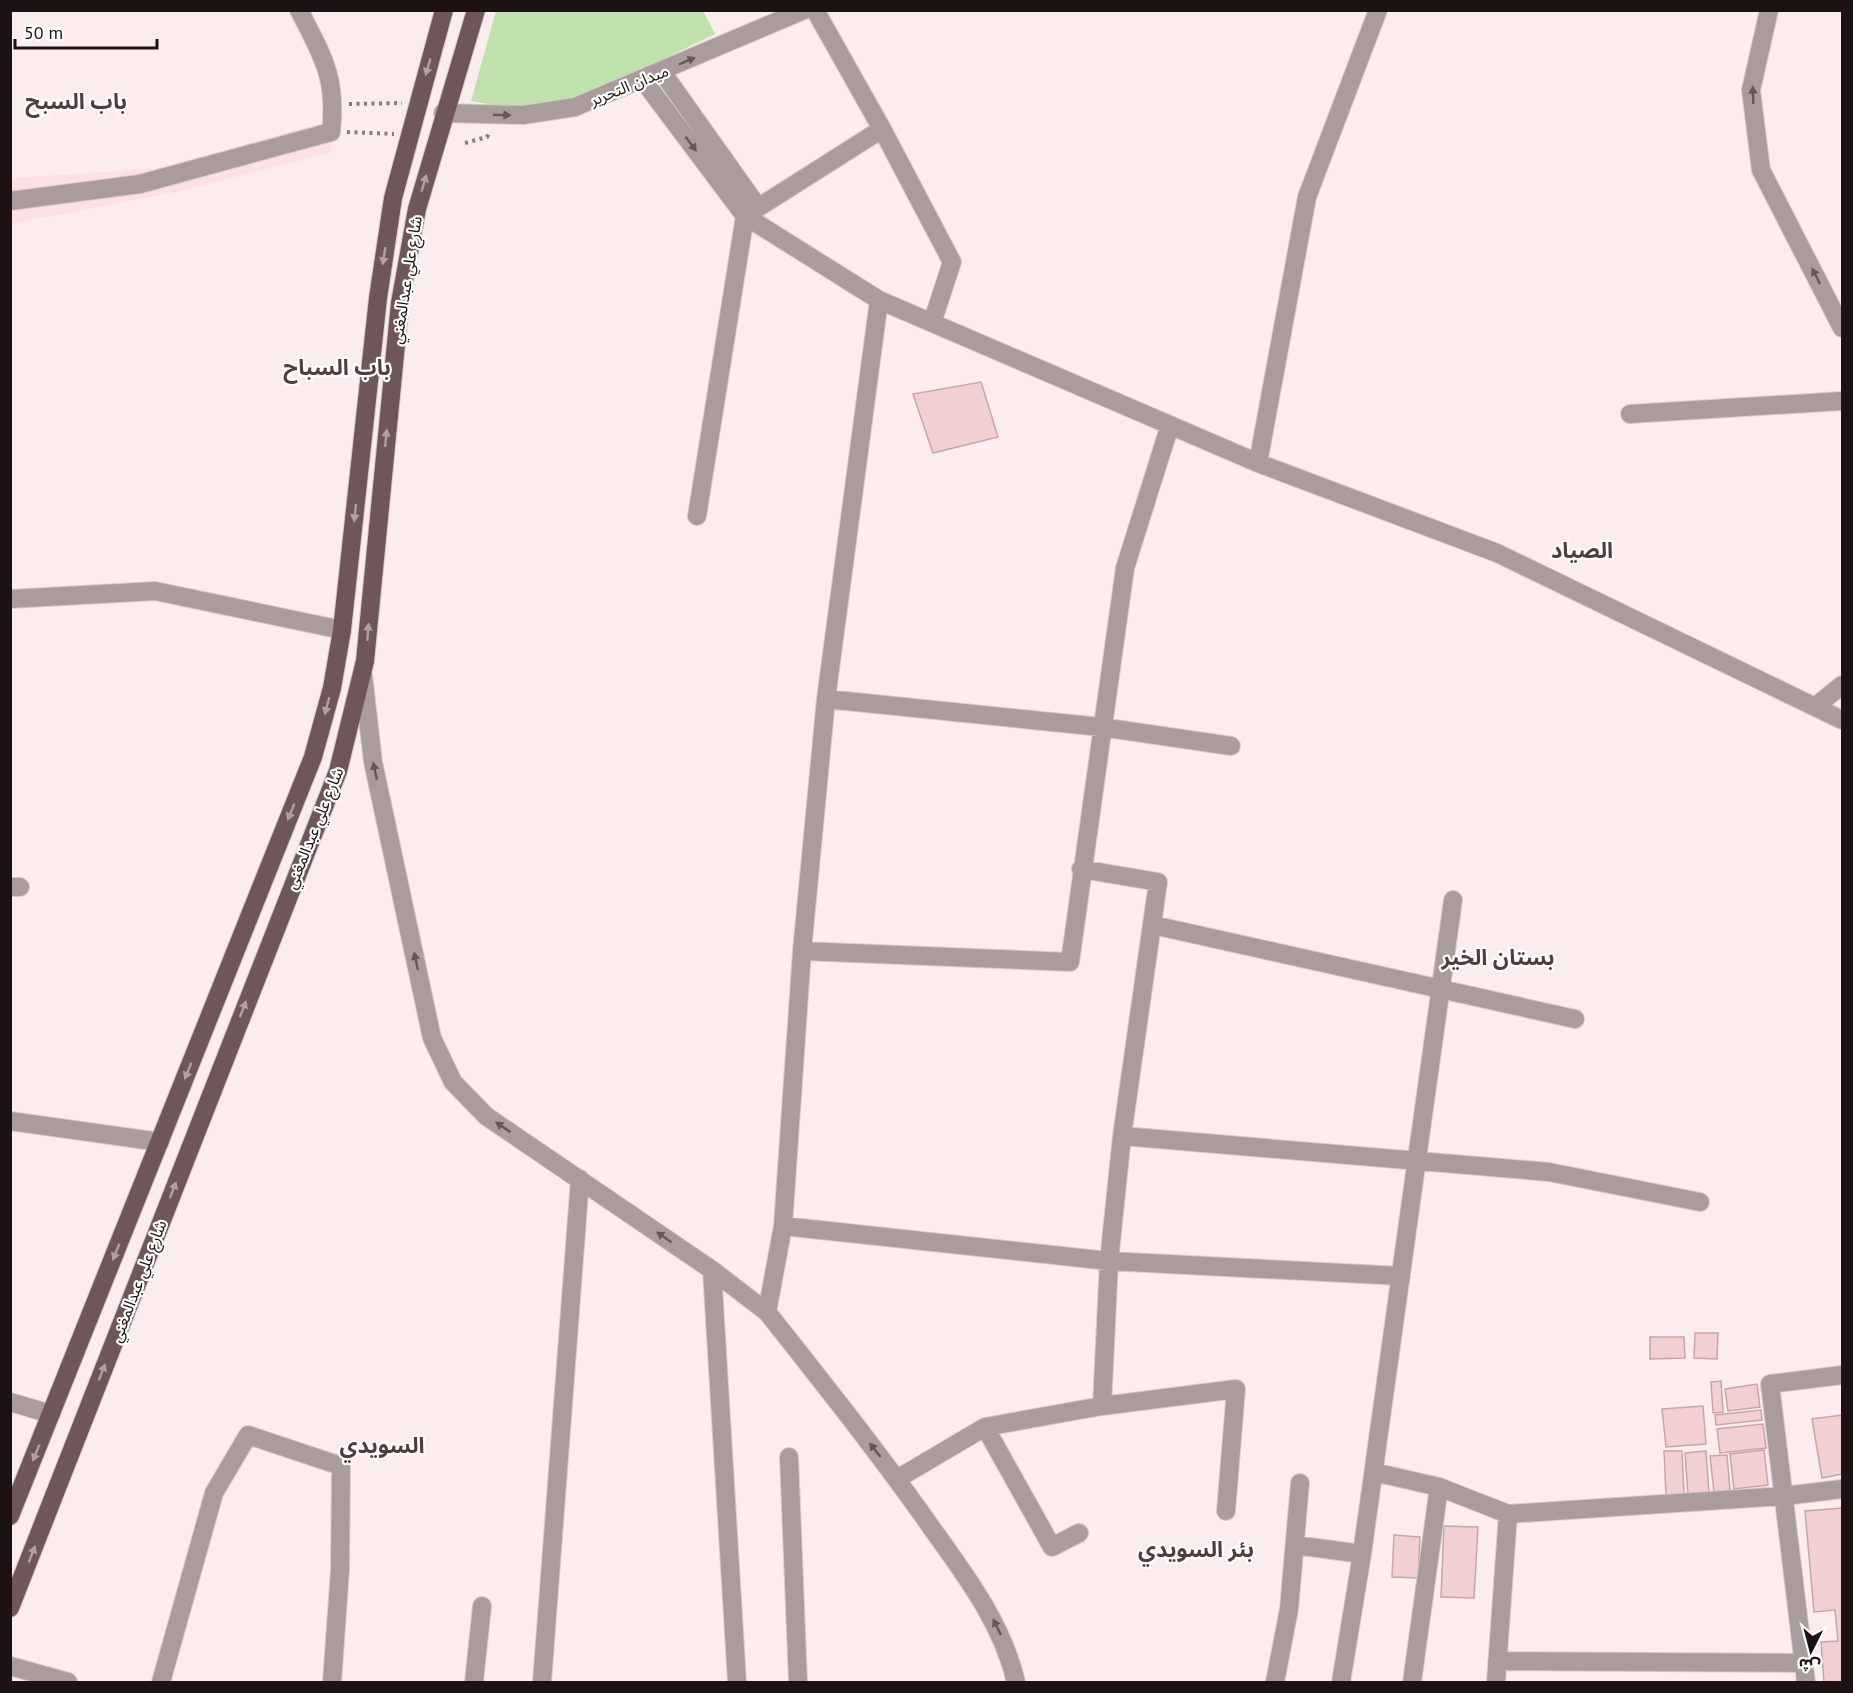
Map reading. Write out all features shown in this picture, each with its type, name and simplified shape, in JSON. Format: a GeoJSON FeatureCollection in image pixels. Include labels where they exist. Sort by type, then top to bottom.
{"type":"FeatureCollection","features":[{"type":"Feature","properties":{"kind":"main road","name":"شارع علي عبدالمغني"},"geometry":{"type":"LineString","coordinates":[[10,1516],[313,757],[332,688],[342,630],[378,298],[393,198],[444,10]]}},
{"type":"Feature","properties":{"kind":"main road","name":"شارع علي عبدالمغني"},"geometry":{"type":"LineString","coordinates":[[10,1608],[338,771],[363,674],[400,303],[417,209],[443,113],[476,10]]}},
{"type":"Feature","properties":{"kind":"main road"},"geometry":{"type":"LineString","coordinates":[[313,757],[338,771]]}},
{"type":"Feature","properties":{"kind":"street"},"geometry":{"type":"LineString","coordinates":[[10,201],[140,184],[331,132],[334,105],[328,66],[299,10]]}},
{"type":"Feature","properties":{"kind":"street","name":"ميدان التحرير"},"geometry":{"type":"LineString","coordinates":[[443,113],[497,115],[549,112],[575,107],[804,10]]}},
{"type":"Feature","properties":{"kind":"street"},"geometry":{"type":"LineString","coordinates":[[815,10],[952,261],[932,323]]}},
{"type":"Feature","properties":{"kind":"street"},"geometry":{"type":"LineString","coordinates":[[1258,463],[1307,197],[1378,10]]}},
{"type":"Feature","properties":{"kind":"street"},"geometry":{"type":"LineString","coordinates":[[1769,10],[1751,90],[1761,171],[1842,328]]}},
{"type":"Feature","properties":{"kind":"street"},"geometry":{"type":"LineString","coordinates":[[662,72],[752,211],[697,516]]}},
{"type":"Feature","properties":{"kind":"street"},"geometry":{"type":"LineString","coordinates":[[643,80],[752,211],[879,300],[1258,463],[1497,553],[1842,720]]}},
{"type":"Feature","properties":{"kind":"street"},"geometry":{"type":"LineString","coordinates":[[752,211],[882,129]]}},
{"type":"Feature","properties":{"kind":"street"},"geometry":{"type":"LineString","coordinates":[[767,1312],[783,1226],[801,951],[826,699],[879,300]]}},
{"type":"Feature","properties":{"kind":"street"},"geometry":{"type":"LineString","coordinates":[[1630,414],[1842,401]]}},
{"type":"Feature","properties":{"kind":"street"},"geometry":{"type":"LineString","coordinates":[[801,951],[1070,962],[1081,869],[1125,568],[1170,425]]}},
{"type":"Feature","properties":{"kind":"street"},"geometry":{"type":"LineString","coordinates":[[10,599],[155,591],[342,630]]}},
{"type":"Feature","properties":{"kind":"street"},"geometry":{"type":"LineString","coordinates":[[363,674],[373,762],[437,1053],[453,1082],[474,1106],[712,1270],[767,1312],[897,1479],[991,1614],[1012,1662],[1016,1683]]}},
{"type":"Feature","properties":{"kind":"street"},"geometry":{"type":"LineString","coordinates":[[1816,706],[1842,685]]}},
{"type":"Feature","properties":{"kind":"street"},"geometry":{"type":"LineString","coordinates":[[826,699],[1101,727],[1231,746]]}},
{"type":"Feature","properties":{"kind":"street"},"geometry":{"type":"LineString","coordinates":[[1081,869],[1158,882],[1122,1136],[1109,1261],[1102,1406]]}},
{"type":"Feature","properties":{"kind":"street"},"geometry":{"type":"LineString","coordinates":[[1341,1683],[1374,1472],[1453,900]]}},
{"type":"Feature","properties":{"kind":"street"},"geometry":{"type":"LineString","coordinates":[[1153,925],[1575,1019]]}},
{"type":"Feature","properties":{"kind":"street"},"geometry":{"type":"LineString","coordinates":[[10,1122],[160,1142]]}},
{"type":"Feature","properties":{"kind":"street"},"geometry":{"type":"LineString","coordinates":[[1122,1136],[1549,1172],[1700,1202]]}},
{"type":"Feature","properties":{"kind":"street"},"geometry":{"type":"LineString","coordinates":[[542,1683],[580,1179]]}},
{"type":"Feature","properties":{"kind":"street"},"geometry":{"type":"LineString","coordinates":[[783,1226],[1109,1261],[1401,1276]]}},
{"type":"Feature","properties":{"kind":"street"},"geometry":{"type":"LineString","coordinates":[[712,1270],[737,1683]]}},
{"type":"Feature","properties":{"kind":"street"},"geometry":{"type":"LineString","coordinates":[[1806,1683],[1770,1384],[1842,1375]]}},
{"type":"Feature","properties":{"kind":"street"},"geometry":{"type":"LineString","coordinates":[[897,1479],[985,1427],[1102,1406],[1236,1389],[1226,1511]]}},
{"type":"Feature","properties":{"kind":"street"},"geometry":{"type":"LineString","coordinates":[[10,1402],[51,1414]]}},
{"type":"Feature","properties":{"kind":"street"},"geometry":{"type":"LineString","coordinates":[[985,1427],[1053,1546],[1079,1533]]}},
{"type":"Feature","properties":{"kind":"street"},"geometry":{"type":"LineString","coordinates":[[161,1683],[214,1493],[248,1435],[341,1466],[340,1570],[332,1683]]}},
{"type":"Feature","properties":{"kind":"street"},"geometry":{"type":"LineString","coordinates":[[789,1457],[798,1683]]}},
{"type":"Feature","properties":{"kind":"street"},"geometry":{"type":"LineString","coordinates":[[1374,1472],[1439,1487],[1508,1514],[1784,1496],[1842,1489]]}},
{"type":"Feature","properties":{"kind":"street"},"geometry":{"type":"LineString","coordinates":[[1275,1683],[1289,1609],[1300,1483]]}},
{"type":"Feature","properties":{"kind":"street"},"geometry":{"type":"LineString","coordinates":[[1412,1683],[1439,1487]]}},
{"type":"Feature","properties":{"kind":"street"},"geometry":{"type":"LineString","coordinates":[[1496,1683],[1508,1514]]}},
{"type":"Feature","properties":{"kind":"street"},"geometry":{"type":"LineString","coordinates":[[1294,1545],[1362,1554]]}},
{"type":"Feature","properties":{"kind":"street"},"geometry":{"type":"LineString","coordinates":[[474,1683],[482,1606]]}},
{"type":"Feature","properties":{"kind":"street"},"geometry":{"type":"LineString","coordinates":[[1497,1661],[1804,1663]]}},
{"type":"Feature","properties":{"kind":"street"},"geometry":{"type":"LineString","coordinates":[[10,1666],[68,1683]]}},
{"type":"Feature","properties":{"kind":"path"},"geometry":{"type":"LineString","coordinates":[[334,105],[419,102]]}},
{"type":"Feature","properties":{"kind":"path"},"geometry":{"type":"LineString","coordinates":[[372,136],[336,132],[412,134]]}},
{"type":"Feature","properties":{"kind":"path"},"geometry":{"type":"LineString","coordinates":[[465,143],[487,137]]}},
{"type":"Feature","properties":{"kind":"shaded area"},"geometry":{"type":"Polygon","coordinates":[[[333,120],[331,153],[176,192],[11,224],[11,178],[161,168],[333,120]]]}},
{"type":"Feature","properties":{"kind":"green space"},"geometry":{"type":"Polygon","coordinates":[[[496,11],[703,11],[715,34],[579,100],[523,110],[471,101],[496,11]]]}},
{"type":"Feature","properties":{"kind":"building"},"geometry":{"type":"Polygon","coordinates":[[[981,382],[998,437],[933,453],[913,394],[981,382]]]}},
{"type":"Feature","properties":{"kind":"building"},"geometry":{"type":"Polygon","coordinates":[[[1695,1333],[1718,1333],[1717,1359],[1694,1358],[1695,1333]]]}},
{"type":"Feature","properties":{"kind":"building"},"geometry":{"type":"Polygon","coordinates":[[[1650,1337],[1684,1337],[1685,1358],[1650,1359],[1650,1337]]]}},
{"type":"Feature","properties":{"kind":"building"},"geometry":{"type":"Polygon","coordinates":[[[1721,1381],[1723,1412],[1713,1413],[1711,1382],[1721,1381]]]}},
{"type":"Feature","properties":{"kind":"building"},"geometry":{"type":"Polygon","coordinates":[[[1757,1384],[1760,1407],[1728,1411],[1725,1389],[1757,1384]]]}},
{"type":"Feature","properties":{"kind":"building"},"geometry":{"type":"Polygon","coordinates":[[[1703,1406],[1706,1444],[1666,1447],[1662,1409],[1703,1406]]]}},
{"type":"Feature","properties":{"kind":"building"},"geometry":{"type":"Polygon","coordinates":[[[1761,1410],[1762,1420],[1716,1425],[1715,1415],[1761,1410]]]}},
{"type":"Feature","properties":{"kind":"building"},"geometry":{"type":"Polygon","coordinates":[[[1842,1415],[1842,1474],[1822,1478],[1812,1419],[1842,1415]]]}},
{"type":"Feature","properties":{"kind":"building"},"geometry":{"type":"Polygon","coordinates":[[[1763,1424],[1766,1448],[1720,1453],[1717,1429],[1763,1424]]]}},
{"type":"Feature","properties":{"kind":"building"},"geometry":{"type":"Polygon","coordinates":[[[1764,1450],[1768,1485],[1734,1489],[1730,1454],[1764,1450]]]}},
{"type":"Feature","properties":{"kind":"building"},"geometry":{"type":"Polygon","coordinates":[[[1664,1451],[1682,1451],[1684,1495],[1666,1496],[1664,1451]]]}},
{"type":"Feature","properties":{"kind":"building"},"geometry":{"type":"Polygon","coordinates":[[[1706,1451],[1709,1493],[1688,1494],[1685,1453],[1706,1451]]]}},
{"type":"Feature","properties":{"kind":"building"},"geometry":{"type":"Polygon","coordinates":[[[1727,1455],[1730,1490],[1714,1492],[1710,1456],[1727,1455]]]}},
{"type":"Feature","properties":{"kind":"building"},"geometry":{"type":"Polygon","coordinates":[[[1842,1508],[1842,1682],[1824,1682],[1821,1642],[1838,1641],[1835,1610],[1814,1612],[1805,1511],[1842,1508]]]}},
{"type":"Feature","properties":{"kind":"building"},"geometry":{"type":"Polygon","coordinates":[[[1444,1526],[1478,1527],[1474,1598],[1441,1597],[1444,1526]]]}},
{"type":"Feature","properties":{"kind":"building"},"geometry":{"type":"Polygon","coordinates":[[[1394,1535],[1420,1537],[1418,1578],[1392,1577],[1394,1535]]]}},
{"type":"Feature","properties":{"kind":"district","name":"باب السبح"},"geometry":{"type":"Point","coordinates":[76,101]}},
{"type":"Feature","properties":{"kind":"district","name":"باب السباح"},"geometry":{"type":"Point","coordinates":[337,367]}},
{"type":"Feature","properties":{"kind":"district","name":"الصياد"},"geometry":{"type":"Point","coordinates":[1582,550]}},
{"type":"Feature","properties":{"kind":"district","name":"بستان الخير"},"geometry":{"type":"Point","coordinates":[1498,957]}},
{"type":"Feature","properties":{"kind":"district","name":"السويدي"},"geometry":{"type":"Point","coordinates":[382,1445]}},
{"type":"Feature","properties":{"kind":"district","name":"بئر السويدي"},"geometry":{"type":"Point","coordinates":[1196,1549]}}]}
